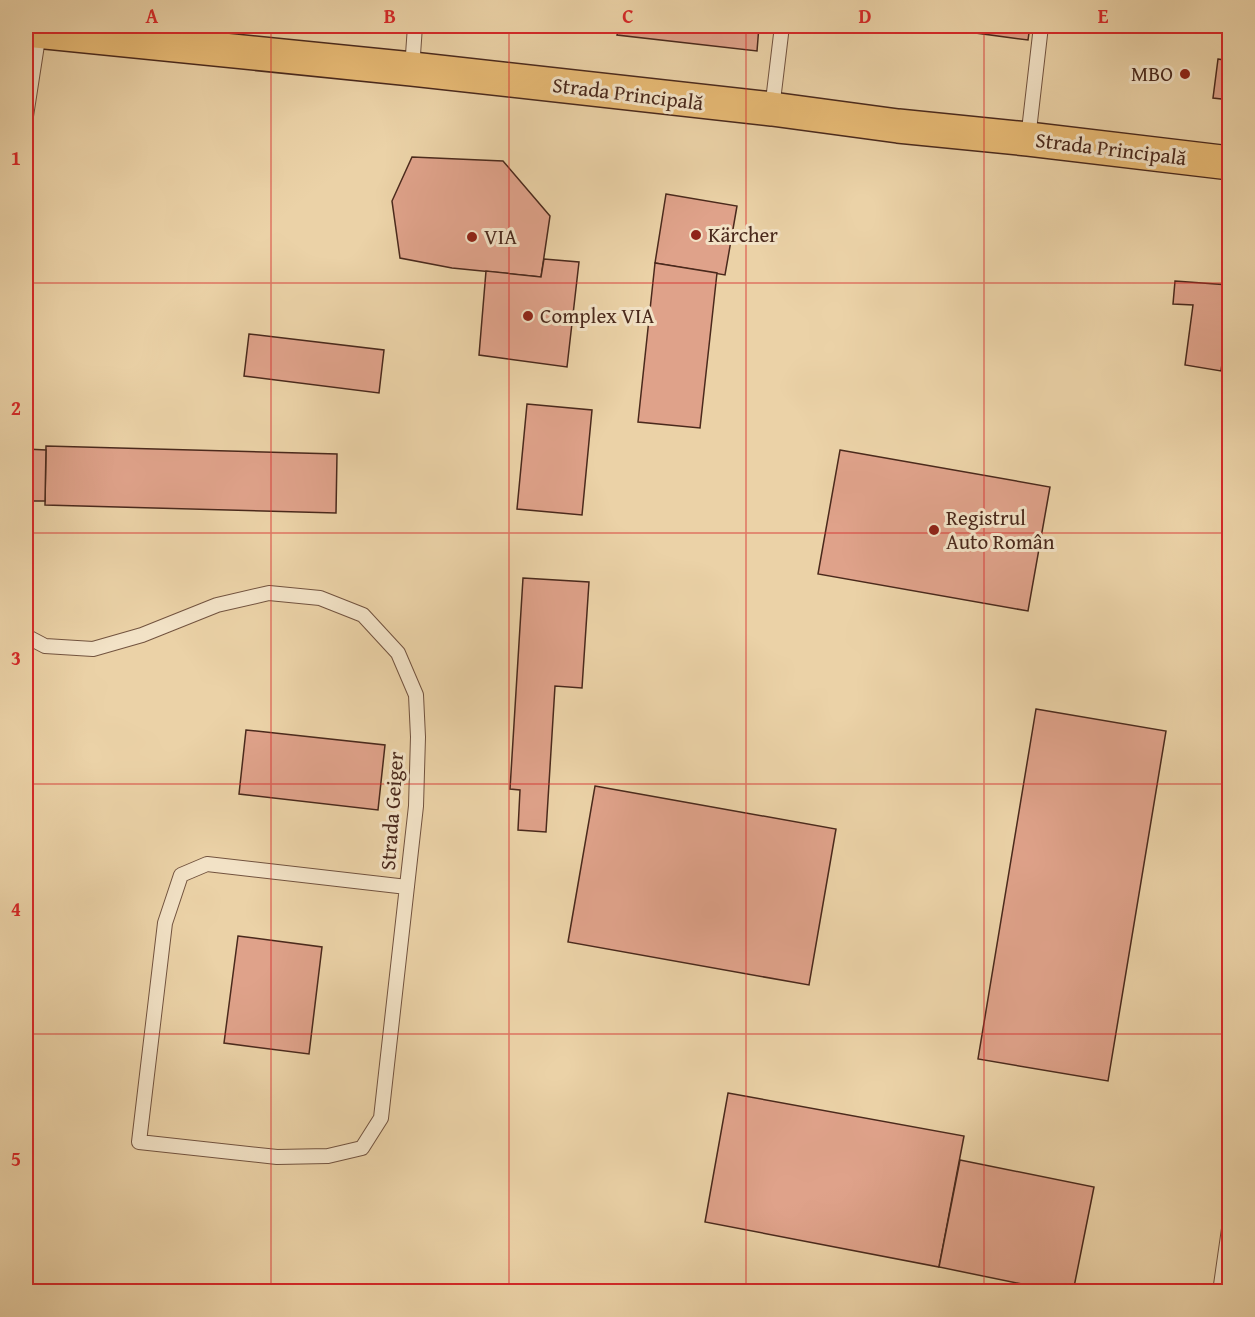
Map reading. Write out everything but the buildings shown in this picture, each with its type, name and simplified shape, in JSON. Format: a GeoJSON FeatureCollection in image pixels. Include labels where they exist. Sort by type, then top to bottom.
{"type":"FeatureCollection","features":[{"type":"Feature","properties":{"kind":"main road","name":"Strada Principală"},"geometry":{"type":"LineString","coordinates":[[32,31],[412,69],[1230,163]]}},
{"type":"Feature","properties":{"kind":"lane"},"geometry":{"type":"LineString","coordinates":[[412,69],[415,26]]}},
{"type":"Feature","properties":{"kind":"lane"},"geometry":{"type":"LineString","coordinates":[[772,109],[782,26]]}},
{"type":"Feature","properties":{"kind":"lane"},"geometry":{"type":"LineString","coordinates":[[1028,139],[1041,26]]}},
{"type":"Feature","properties":{"kind":"lane"},"geometry":{"type":"LineString","coordinates":[[26,116],[32,31]]}},
{"type":"Feature","properties":{"kind":"lane","name":"Strada Geiger"},"geometry":{"type":"LineString","coordinates":[[26,636],[45,646],[93,649],[142,636],[217,605],[269,593],[320,598],[363,615],[398,653],[416,695],[418,737],[416,806],[407,887],[381,1118],[362,1148],[328,1156],[277,1157],[139,1142],[165,923],[181,875],[207,864],[407,887]]}},
{"type":"Feature","properties":{"kind":"lane"},"geometry":{"type":"LineString","coordinates":[[1220,1292],[1230,1222]]}},
{"type":"Feature","properties":{"kind":"place","name":"MBO"},"geometry":{"type":"Point","coordinates":[1185,74]}},
{"type":"Feature","properties":{"kind":"place","name":"Kärcher"},"geometry":{"type":"Point","coordinates":[696,235]}},
{"type":"Feature","properties":{"kind":"place","name":"VIA"},"geometry":{"type":"Point","coordinates":[472,237]}},
{"type":"Feature","properties":{"kind":"place","name":"Complex VIA"},"geometry":{"type":"Point","coordinates":[528,316]}},
{"type":"Feature","properties":{"kind":"place","name":"Registrul Auto Român"},"geometry":{"type":"Point","coordinates":[934,530]}}]}
